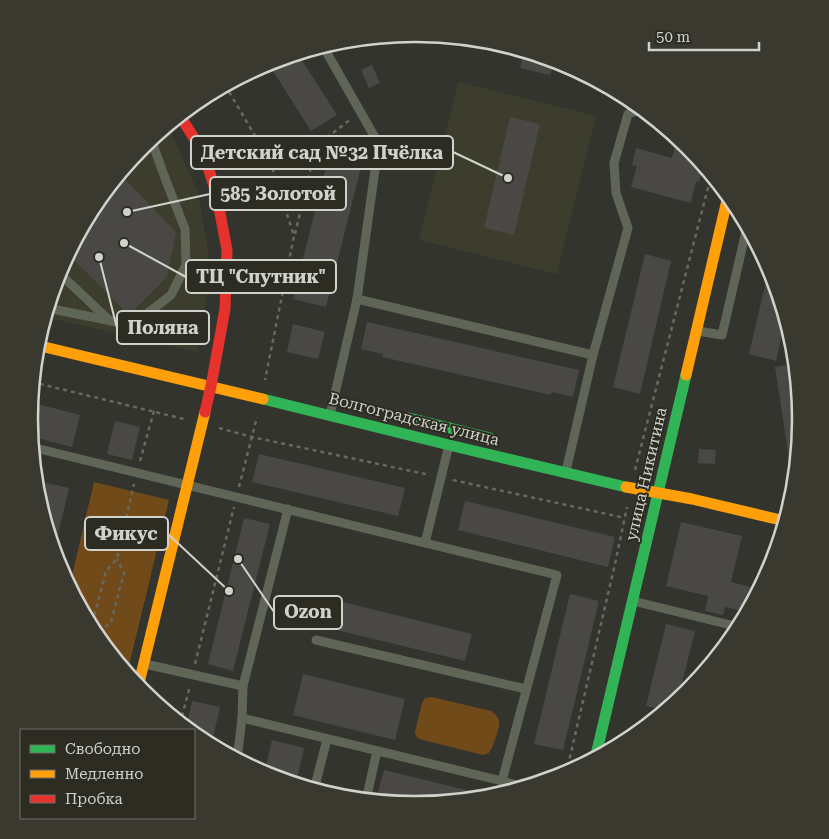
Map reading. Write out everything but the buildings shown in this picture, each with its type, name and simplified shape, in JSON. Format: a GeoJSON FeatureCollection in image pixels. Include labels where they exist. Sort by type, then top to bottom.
{"type":"FeatureCollection","features":[{"type":"Feature","properties":{"kind":"main road"},"geometry":{"type":"LineString","coordinates":[[140,678],[211,386],[218,372],[225,309],[227,250],[216,192],[203,152],[183,121]]}},
{"type":"Feature","properties":{"kind":"main road"},"geometry":{"type":"LineString","coordinates":[[201,182],[205,190],[206,200]]}},
{"type":"Feature","properties":{"kind":"main road","name":"улица Никитина"},"geometry":{"type":"LineString","coordinates":[[601,747],[633,601],[726,206]]}},
{"type":"Feature","properties":{"kind":"main road","name":"Волгоградская улица"},"geometry":{"type":"LineString","coordinates":[[45,347],[200,380],[211,386],[449,445],[631,488],[692,499],[778,519]]}},
{"type":"Feature","properties":{"kind":"main road"},"geometry":{"type":"LineString","coordinates":[[200,380],[218,372]]}},
{"type":"Feature","properties":{"kind":"main road"},"geometry":{"type":"LineString","coordinates":[[400,416],[503,441]]}},
{"type":"Feature","properties":{"kind":"lane"},"geometry":{"type":"LineString","coordinates":[[327,53],[376,141],[375,170],[357,299],[330,416]]}},
{"type":"Feature","properties":{"kind":"lane"},"geometry":{"type":"LineString","coordinates":[[566,472],[593,355],[628,228],[616,193],[614,163],[628,114],[633,112]]}},
{"type":"Feature","properties":{"kind":"lane"},"geometry":{"type":"LineString","coordinates":[[54,309],[127,324],[140,319],[171,295],[186,265],[185,229],[154,147]]}},
{"type":"Feature","properties":{"kind":"lane"},"geometry":{"type":"LineString","coordinates":[[696,331],[722,335],[745,238]]}},
{"type":"Feature","properties":{"kind":"lane"},"geometry":{"type":"LineString","coordinates":[[65,278],[110,321]]}},
{"type":"Feature","properties":{"kind":"lane"},"geometry":{"type":"LineString","coordinates":[[357,299],[593,355]]}},
{"type":"Feature","properties":{"kind":"lane"},"geometry":{"type":"LineString","coordinates":[[425,543],[449,445]]}},
{"type":"Feature","properties":{"kind":"lane"},"geometry":{"type":"LineString","coordinates":[[39,449],[557,575],[502,781]]}},
{"type":"Feature","properties":{"kind":"lane"},"geometry":{"type":"LineString","coordinates":[[238,752],[242,718],[242,686],[288,509]]}},
{"type":"Feature","properties":{"kind":"lane"},"geometry":{"type":"LineString","coordinates":[[633,601],[731,625]]}},
{"type":"Feature","properties":{"kind":"lane"},"geometry":{"type":"LineString","coordinates":[[316,640],[526,689]]}},
{"type":"Feature","properties":{"kind":"lane"},"geometry":{"type":"LineString","coordinates":[[143,664],[242,686]]}},
{"type":"Feature","properties":{"kind":"lane"},"geometry":{"type":"LineString","coordinates":[[242,718],[512,784]]}},
{"type":"Feature","properties":{"kind":"lane"},"geometry":{"type":"LineString","coordinates":[[316,784],[327,739]]}},
{"type":"Feature","properties":{"kind":"lane"},"geometry":{"type":"LineString","coordinates":[[368,793],[377,751]]}},
{"type":"Feature","properties":{"kind":"path"},"geometry":{"type":"LineString","coordinates":[[229,91],[270,161],[294,236]]}},
{"type":"Feature","properties":{"kind":"path"},"geometry":{"type":"LineString","coordinates":[[182,716],[261,399],[294,236],[316,146],[360,112]]}},
{"type":"Feature","properties":{"kind":"path"},"geometry":{"type":"LineString","coordinates":[[39,384],[252,437],[625,518]]}},
{"type":"Feature","properties":{"kind":"path"},"geometry":{"type":"LineString","coordinates":[[94,618],[106,571],[117,559],[154,411]]}},
{"type":"Feature","properties":{"kind":"path"},"geometry":{"type":"LineString","coordinates":[[102,630],[111,622],[124,573],[117,559]]}},
{"type":"Feature","properties":{"kind":"shaded area"},"geometry":{"type":"Polygon","coordinates":[[[458,82],[596,116],[557,274],[419,240],[458,82]]]}},
{"type":"Feature","properties":{"kind":"shaded area"},"geometry":{"type":"Polygon","coordinates":[[[171,132],[198,193],[208,250],[206,303],[198,352],[51,318],[66,275],[76,253],[101,210],[131,171],[171,132]]]}},
{"type":"Feature","properties":{"kind":"shaded area"},"geometry":{"type":"Polygon","coordinates":[[[94,482],[169,500],[129,666],[101,629],[72,577],[94,482]]]}},
{"type":"Feature","properties":{"kind":"shaded area"},"geometry":{"type":"Polygon","coordinates":[[[432,697],[491,711],[495,714],[499,721],[498,729],[489,753],[483,755],[419,739],[415,732],[422,703],[425,698],[432,697]]]}},
{"type":"Feature","properties":{"kind":"traffic: fast"},"geometry":{"type":"LineString","coordinates":[[597,749],[686,375]]}},
{"type":"Feature","properties":{"kind":"traffic: fast"},"geometry":{"type":"LineString","coordinates":[[263,399],[626,487]]}},
{"type":"Feature","properties":{"kind":"traffic: fast"},"geometry":{"type":"LineString","coordinates":[[409,418],[490,438]]}},
{"type":"Feature","properties":{"kind":"traffic: slow"},"geometry":{"type":"LineString","coordinates":[[686,375],[726,206]]}},
{"type":"Feature","properties":{"kind":"traffic: slow"},"geometry":{"type":"LineString","coordinates":[[45,347],[263,399]]}},
{"type":"Feature","properties":{"kind":"traffic: slow"},"geometry":{"type":"LineString","coordinates":[[140,678],[205,412]]}},
{"type":"Feature","properties":{"kind":"traffic: slow"},"geometry":{"type":"LineString","coordinates":[[626,487],[692,499],[778,519]]}},
{"type":"Feature","properties":{"kind":"traffic: jam"},"geometry":{"type":"LineString","coordinates":[[183,121],[203,152],[216,192],[227,250],[225,309],[205,412]]}},
{"type":"Feature","properties":{"kind":"place","name":"Детский сад №32 Пчёлка"},"geometry":{"type":"Point","coordinates":[508,178]}},
{"type":"Feature","properties":{"kind":"place","name":"585 Золотой"},"geometry":{"type":"Point","coordinates":[127,212]}},
{"type":"Feature","properties":{"kind":"place","name":"ТЦ \"Спутник\""},"geometry":{"type":"Point","coordinates":[124,243]}},
{"type":"Feature","properties":{"kind":"place","name":"Поляна"},"geometry":{"type":"Point","coordinates":[99,257]}},
{"type":"Feature","properties":{"kind":"place","name":"Ozon"},"geometry":{"type":"Point","coordinates":[238,559]}},
{"type":"Feature","properties":{"kind":"place","name":"Фикус"},"geometry":{"type":"Point","coordinates":[229,591]}}]}
